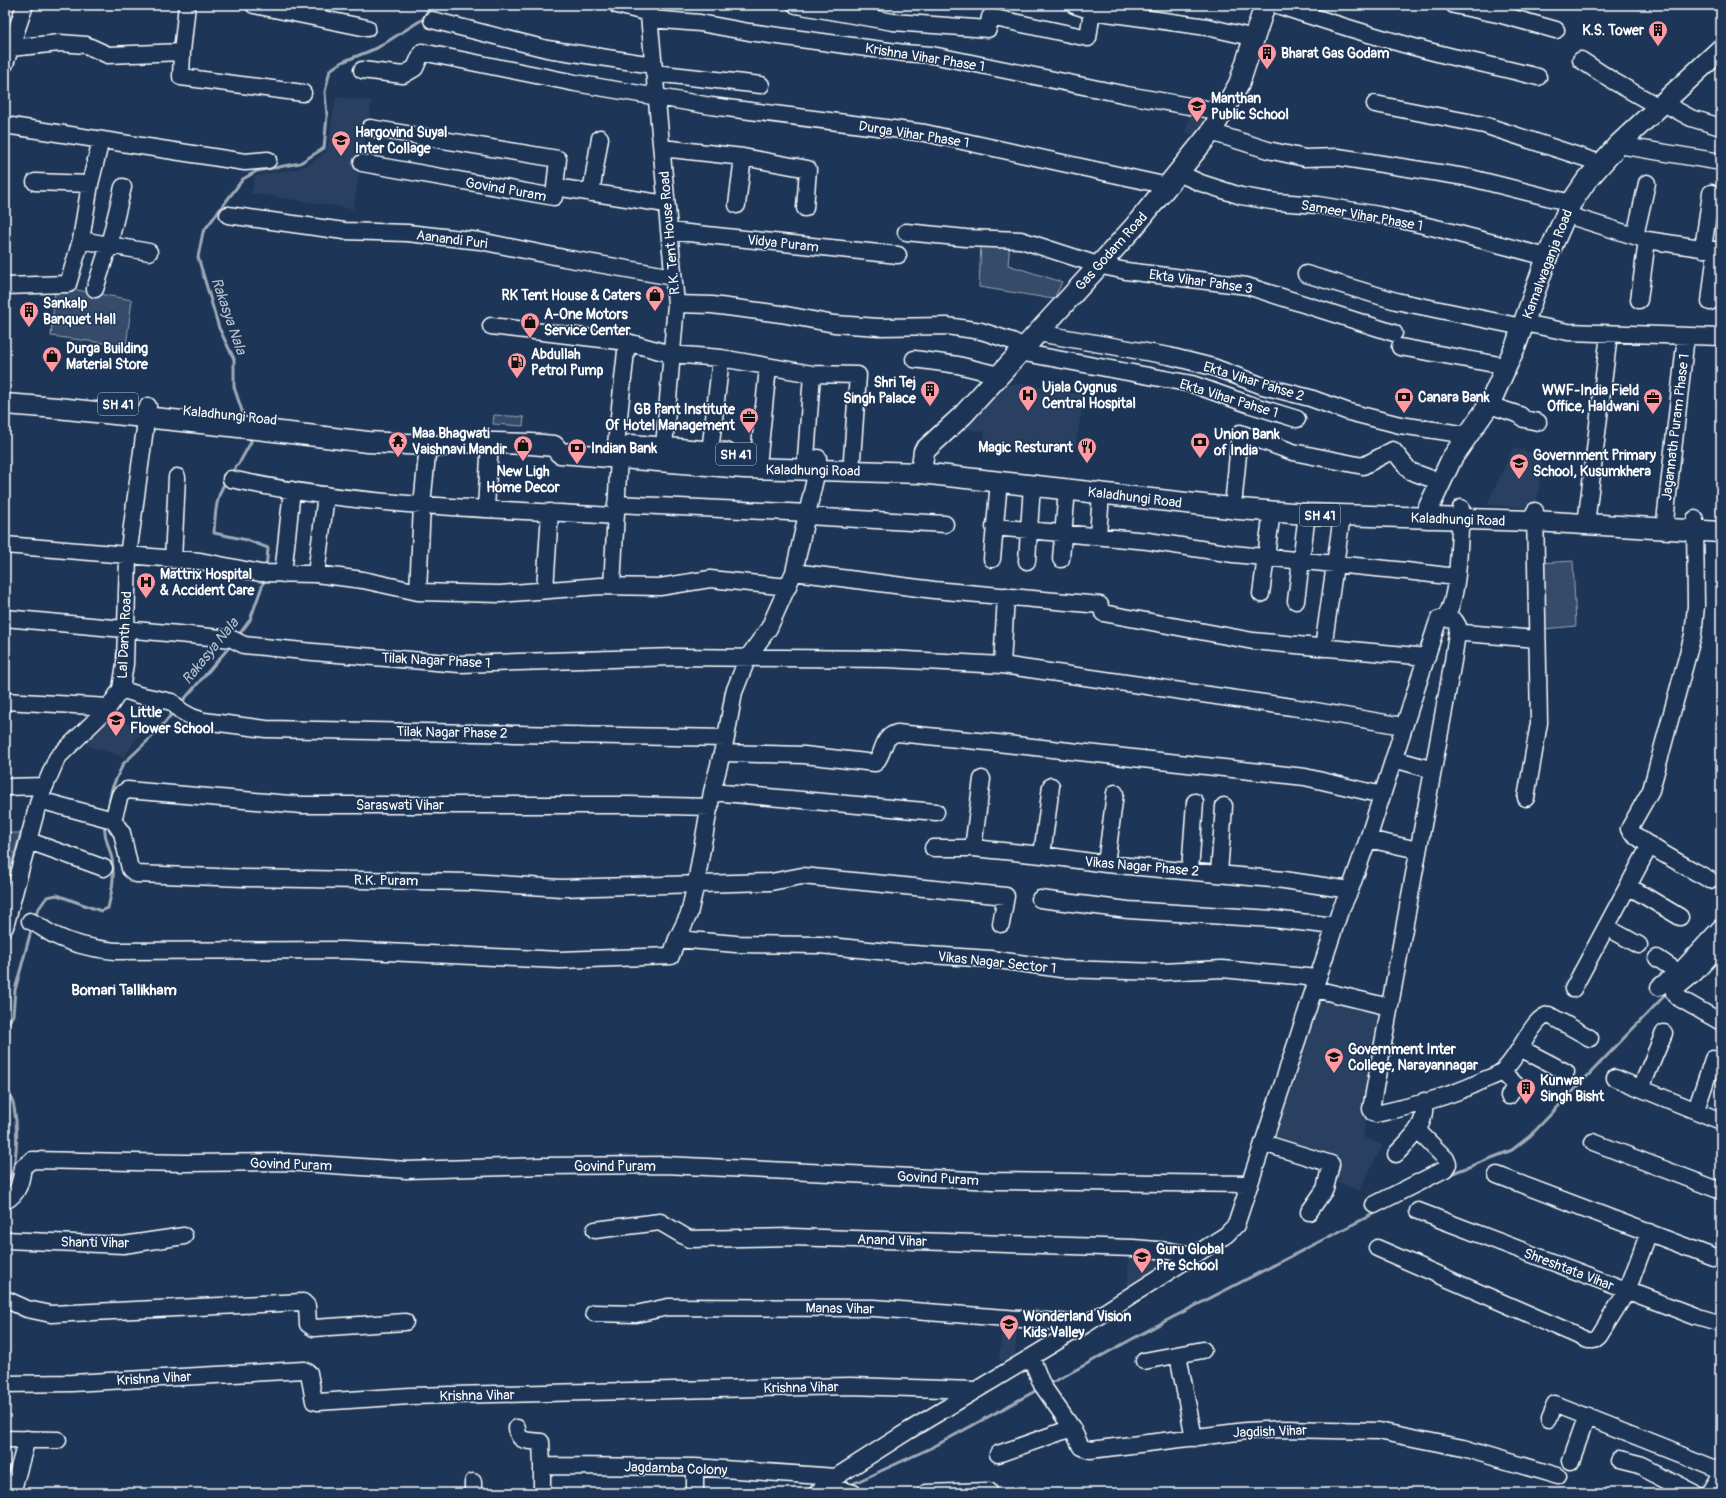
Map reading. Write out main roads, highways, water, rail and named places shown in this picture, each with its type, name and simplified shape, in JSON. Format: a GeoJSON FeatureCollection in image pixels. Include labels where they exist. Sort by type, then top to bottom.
{"type":"FeatureCollection","features":[{"type":"Feature","properties":{"kind":"main road","name":"Gas Godam Road"},"geometry":{"type":"LineString","coordinates":[[921,468],[924,451],[963,415],[998,374],[1038,333],[1134,227],[1211,132],[1239,84],[1265,5]]}},
{"type":"Feature","properties":{"kind":"main road","name":"Kamalwaganja Road"},"geometry":{"type":"LineString","coordinates":[[1428,513],[1440,482],[1452,458],[1489,405],[1505,366],[1516,345],[1547,257],[1568,209],[1600,163],[1721,49]]}},
{"type":"Feature","properties":{"kind":"main road","name":"Kaladhungi Road"},"geometry":{"type":"LineString","coordinates":[[5,393],[148,412],[368,436],[428,445],[443,446],[453,442],[490,442],[554,446],[560,439],[618,451],[663,455],[747,468],[852,459],[1272,511],[1307,514],[1342,516],[1461,513],[1695,525],[1721,520]]}},
{"type":"Feature","properties":{"kind":"main road","name":"Kaladhungi Road"},"geometry":{"type":"LineString","coordinates":[[5,404],[148,412]]}},
{"type":"Feature","properties":{"kind":"main road","name":"Kaladhungi Road"},"geometry":{"type":"LineString","coordinates":[[368,436],[445,435],[453,442]]}},
{"type":"Feature","properties":{"kind":"main road","name":"Kaladhungi Road"},"geometry":{"type":"LineString","coordinates":[[663,455],[710,452],[814,462],[921,468]]}},
{"type":"Feature","properties":{"kind":"main road","name":"Kaladhungi Road"},"geometry":{"type":"LineString","coordinates":[[999,476],[1032,485],[1067,489],[1234,496],[1428,513]]}},
{"type":"Feature","properties":{"kind":"main road","name":"Kaladhungi Road"},"geometry":{"type":"LineString","coordinates":[[1695,525],[1721,532]]}},
{"type":"Feature","properties":{"kind":"waterway","name":"Rakasya Nala"},"geometry":{"type":"LineString","coordinates":[[245,420],[234,387],[234,359],[219,328],[198,257],[203,232],[243,179],[257,171],[300,163],[324,148],[327,116],[325,92],[330,70],[342,62],[377,48],[423,19],[431,5]]}},
{"type":"Feature","properties":{"kind":"waterway","name":"Rakasya Nala"},"geometry":{"type":"LineString","coordinates":[[231,474],[251,442],[249,435]]}},
{"type":"Feature","properties":{"kind":"waterway","name":"Rakasya Nala"},"geometry":{"type":"LineString","coordinates":[[227,480],[218,498],[214,533],[247,540],[268,548],[266,569]]}},
{"type":"Feature","properties":{"kind":"waterway","name":"Rakasya Nala"},"geometry":{"type":"LineString","coordinates":[[238,636],[250,620],[265,578]]}},
{"type":"Feature","properties":{"kind":"waterway","name":"Rakasya Nala"},"geometry":{"type":"LineString","coordinates":[[181,703],[232,644]]}},
{"type":"Feature","properties":{"kind":"waterway","name":"Rakasya Nala"},"geometry":{"type":"LineString","coordinates":[[107,813],[112,788],[123,764],[158,731],[175,710]]}},
{"type":"Feature","properties":{"kind":"waterway","name":"Rakasya Nala"},"geometry":{"type":"LineString","coordinates":[[35,918],[37,911],[47,897],[57,895],[101,911],[108,908],[112,890],[113,871],[112,859],[106,836],[105,822]]}},
{"type":"Feature","properties":{"kind":"waterway","name":"Rakasya Nala"},"geometry":{"type":"LineString","coordinates":[[5,1029],[13,1015],[15,990],[32,927]]}},
{"type":"Feature","properties":{"kind":"waterway"},"geometry":{"type":"LineString","coordinates":[[1448,1175],[1512,1150],[1530,1136],[1669,991]]}},
{"type":"Feature","properties":{"kind":"waterway","name":"Rakasya Nala"},"geometry":{"type":"LineString","coordinates":[[5,1084],[12,1098],[17,1137],[13,1169],[10,1178],[5,1185]]}},
{"type":"Feature","properties":{"kind":"waterway"},"geometry":{"type":"LineString","coordinates":[[1048,1385],[1156,1326],[1377,1212]]}},
{"type":"Feature","properties":{"kind":"waterway"},"geometry":{"type":"LineString","coordinates":[[848,1486],[933,1447],[1039,1389]]}},
{"type":"Feature","properties":{"kind":"place","name":"K.S. Tower"},"geometry":{"type":"Point","coordinates":[1658,47]}},
{"type":"Feature","properties":{"kind":"place","name":"Bharat Gas Godam"},"geometry":{"type":"Point","coordinates":[1267,70]}},
{"type":"Feature","properties":{"kind":"place","name":"Manthan Public School"},"geometry":{"type":"Point","coordinates":[1197,123]}},
{"type":"Feature","properties":{"kind":"place","name":"Hargovind Suyal Inter Collage"},"geometry":{"type":"Point","coordinates":[341,157]}},
{"type":"Feature","properties":{"kind":"place","name":"RK Tent House & Caters"},"geometry":{"type":"Point","coordinates":[655,312]}},
{"type":"Feature","properties":{"kind":"place","name":"Sankalp Banquet Hall"},"geometry":{"type":"Point","coordinates":[29,328]}},
{"type":"Feature","properties":{"kind":"place","name":"A-One Motors Service Center"},"geometry":{"type":"Point","coordinates":[530,339]}},
{"type":"Feature","properties":{"kind":"place","name":"Durga Building Material Store"},"geometry":{"type":"Point","coordinates":[52,373]}},
{"type":"Feature","properties":{"kind":"place","name":"Abdullah Petrol Pump"},"geometry":{"type":"Point","coordinates":[517,379]}},
{"type":"Feature","properties":{"kind":"place","name":"Shri Tej Singh Palace"},"geometry":{"type":"Point","coordinates":[930,407]}},
{"type":"Feature","properties":{"kind":"place","name":"Ujala Cygnus Central Hospital"},"geometry":{"type":"Point","coordinates":[1028,412]}},
{"type":"Feature","properties":{"kind":"place","name":"Canara Bank"},"geometry":{"type":"Point","coordinates":[1404,414]}},
{"type":"Feature","properties":{"kind":"place","name":"WWF-India Field Office, Haldwani"},"geometry":{"type":"Point","coordinates":[1653,415]}},
{"type":"Feature","properties":{"kind":"place","name":"GB Pant Institute Of Hotel Management"},"geometry":{"type":"Point","coordinates":[749,434]}},
{"type":"Feature","properties":{"kind":"place","name":"Maa Bhagwati Vaishnavi Mandir"},"geometry":{"type":"Point","coordinates":[398,458]}},
{"type":"Feature","properties":{"kind":"place","name":"Union Bank of India"},"geometry":{"type":"Point","coordinates":[1200,459]}},
{"type":"Feature","properties":{"kind":"place","name":"New Ligh Home Decor"},"geometry":{"type":"Point","coordinates":[523,462]}},
{"type":"Feature","properties":{"kind":"place","name":"Magic Resturant"},"geometry":{"type":"Point","coordinates":[1087,464]}},
{"type":"Feature","properties":{"kind":"place","name":"Indian Bank"},"geometry":{"type":"Point","coordinates":[577,465]}},
{"type":"Feature","properties":{"kind":"place","name":"Government Primary School, Kusumkhera"},"geometry":{"type":"Point","coordinates":[1519,480]}},
{"type":"Feature","properties":{"kind":"place","name":"Mattrix Hospital & Accident Care"},"geometry":{"type":"Point","coordinates":[146,599]}},
{"type":"Feature","properties":{"kind":"place","name":"Little Flower School"},"geometry":{"type":"Point","coordinates":[116,737]}},
{"type":"Feature","properties":{"kind":"place","name":"Government Inter College, Narayannagar"},"geometry":{"type":"Point","coordinates":[1334,1074]}},
{"type":"Feature","properties":{"kind":"place","name":"Kunwar Singh Bisht"},"geometry":{"type":"Point","coordinates":[1526,1105]}},
{"type":"Feature","properties":{"kind":"place","name":"Guru Global Pre School"},"geometry":{"type":"Point","coordinates":[1142,1274]}},
{"type":"Feature","properties":{"kind":"place","name":"Wonderland Vision Kids Valley"},"geometry":{"type":"Point","coordinates":[1009,1341]}},
{"type":"Feature","properties":{"kind":"district","name":"Bomari Tallikham"},"geometry":{"type":"Point","coordinates":[124,990]}}]}
